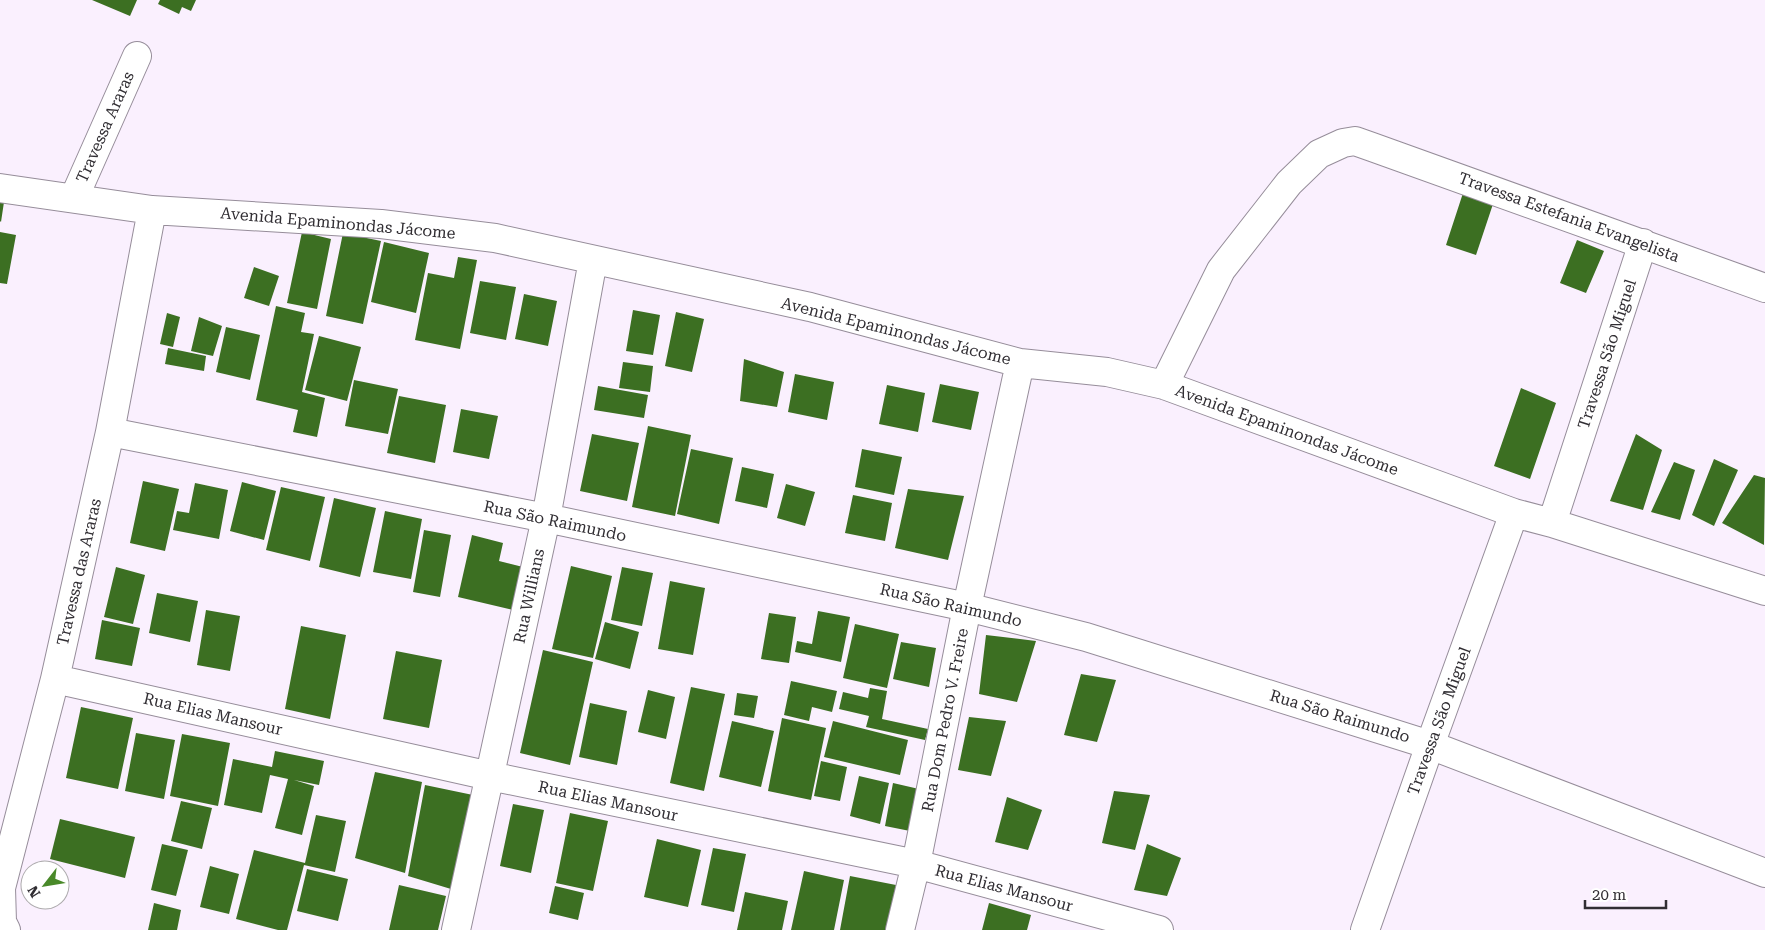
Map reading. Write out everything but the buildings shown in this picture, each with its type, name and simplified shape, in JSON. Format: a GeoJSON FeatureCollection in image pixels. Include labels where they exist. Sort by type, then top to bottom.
{"type":"FeatureCollection","features":[{"type":"Feature","properties":{"kind":"street","name":"Travessa Araras"},"geometry":{"type":"LineString","coordinates":[[74,198],[137,56]]}},
{"type":"Feature","properties":{"kind":"street","name":"Travessa Estefania Evangelista"},"geometry":{"type":"LineString","coordinates":[[1164,385],[1222,270],[1289,183],[1319,154],[1343,143],[1355,141],[1765,288]]}},
{"type":"Feature","properties":{"kind":"street","name":"Avenida Epaminondas Jácome"},"geometry":{"type":"LineString","coordinates":[[0,188],[152,210],[381,224],[495,238],[810,307],[1020,363],[1107,372],[1164,385],[1514,512],[1765,592]]}},
{"type":"Feature","properties":{"kind":"street","name":"Travessa das Araras"},"geometry":{"type":"LineString","coordinates":[[6,930],[2,922],[1,888],[55,679],[110,432],[152,210]]}},
{"type":"Feature","properties":{"kind":"street","name":"Travessa São Miguel"},"geometry":{"type":"LineString","coordinates":[[1552,523],[1643,243]]}},
{"type":"Feature","properties":{"kind":"street","name":"Rua Willians"},"geometry":{"type":"LineString","coordinates":[[456,930],[546,518],[593,260]]}},
{"type":"Feature","properties":{"kind":"street","name":"Rua Dom Pedro V. Freire"},"geometry":{"type":"LineString","coordinates":[[900,930],[916,864],[1020,363]]}},
{"type":"Feature","properties":{"kind":"street","name":"Rua São Raimundo"},"geometry":{"type":"LineString","coordinates":[[110,432],[546,518],[968,607],[1086,637],[1430,744],[1765,873]]}},
{"type":"Feature","properties":{"kind":"street","name":"Travessa São Miguel"},"geometry":{"type":"LineString","coordinates":[[1365,930],[1514,512]]}},
{"type":"Feature","properties":{"kind":"street","name":"Rua Elias Mansour"},"geometry":{"type":"LineString","coordinates":[[55,679],[490,776],[916,864],[1159,930]]}}]}
